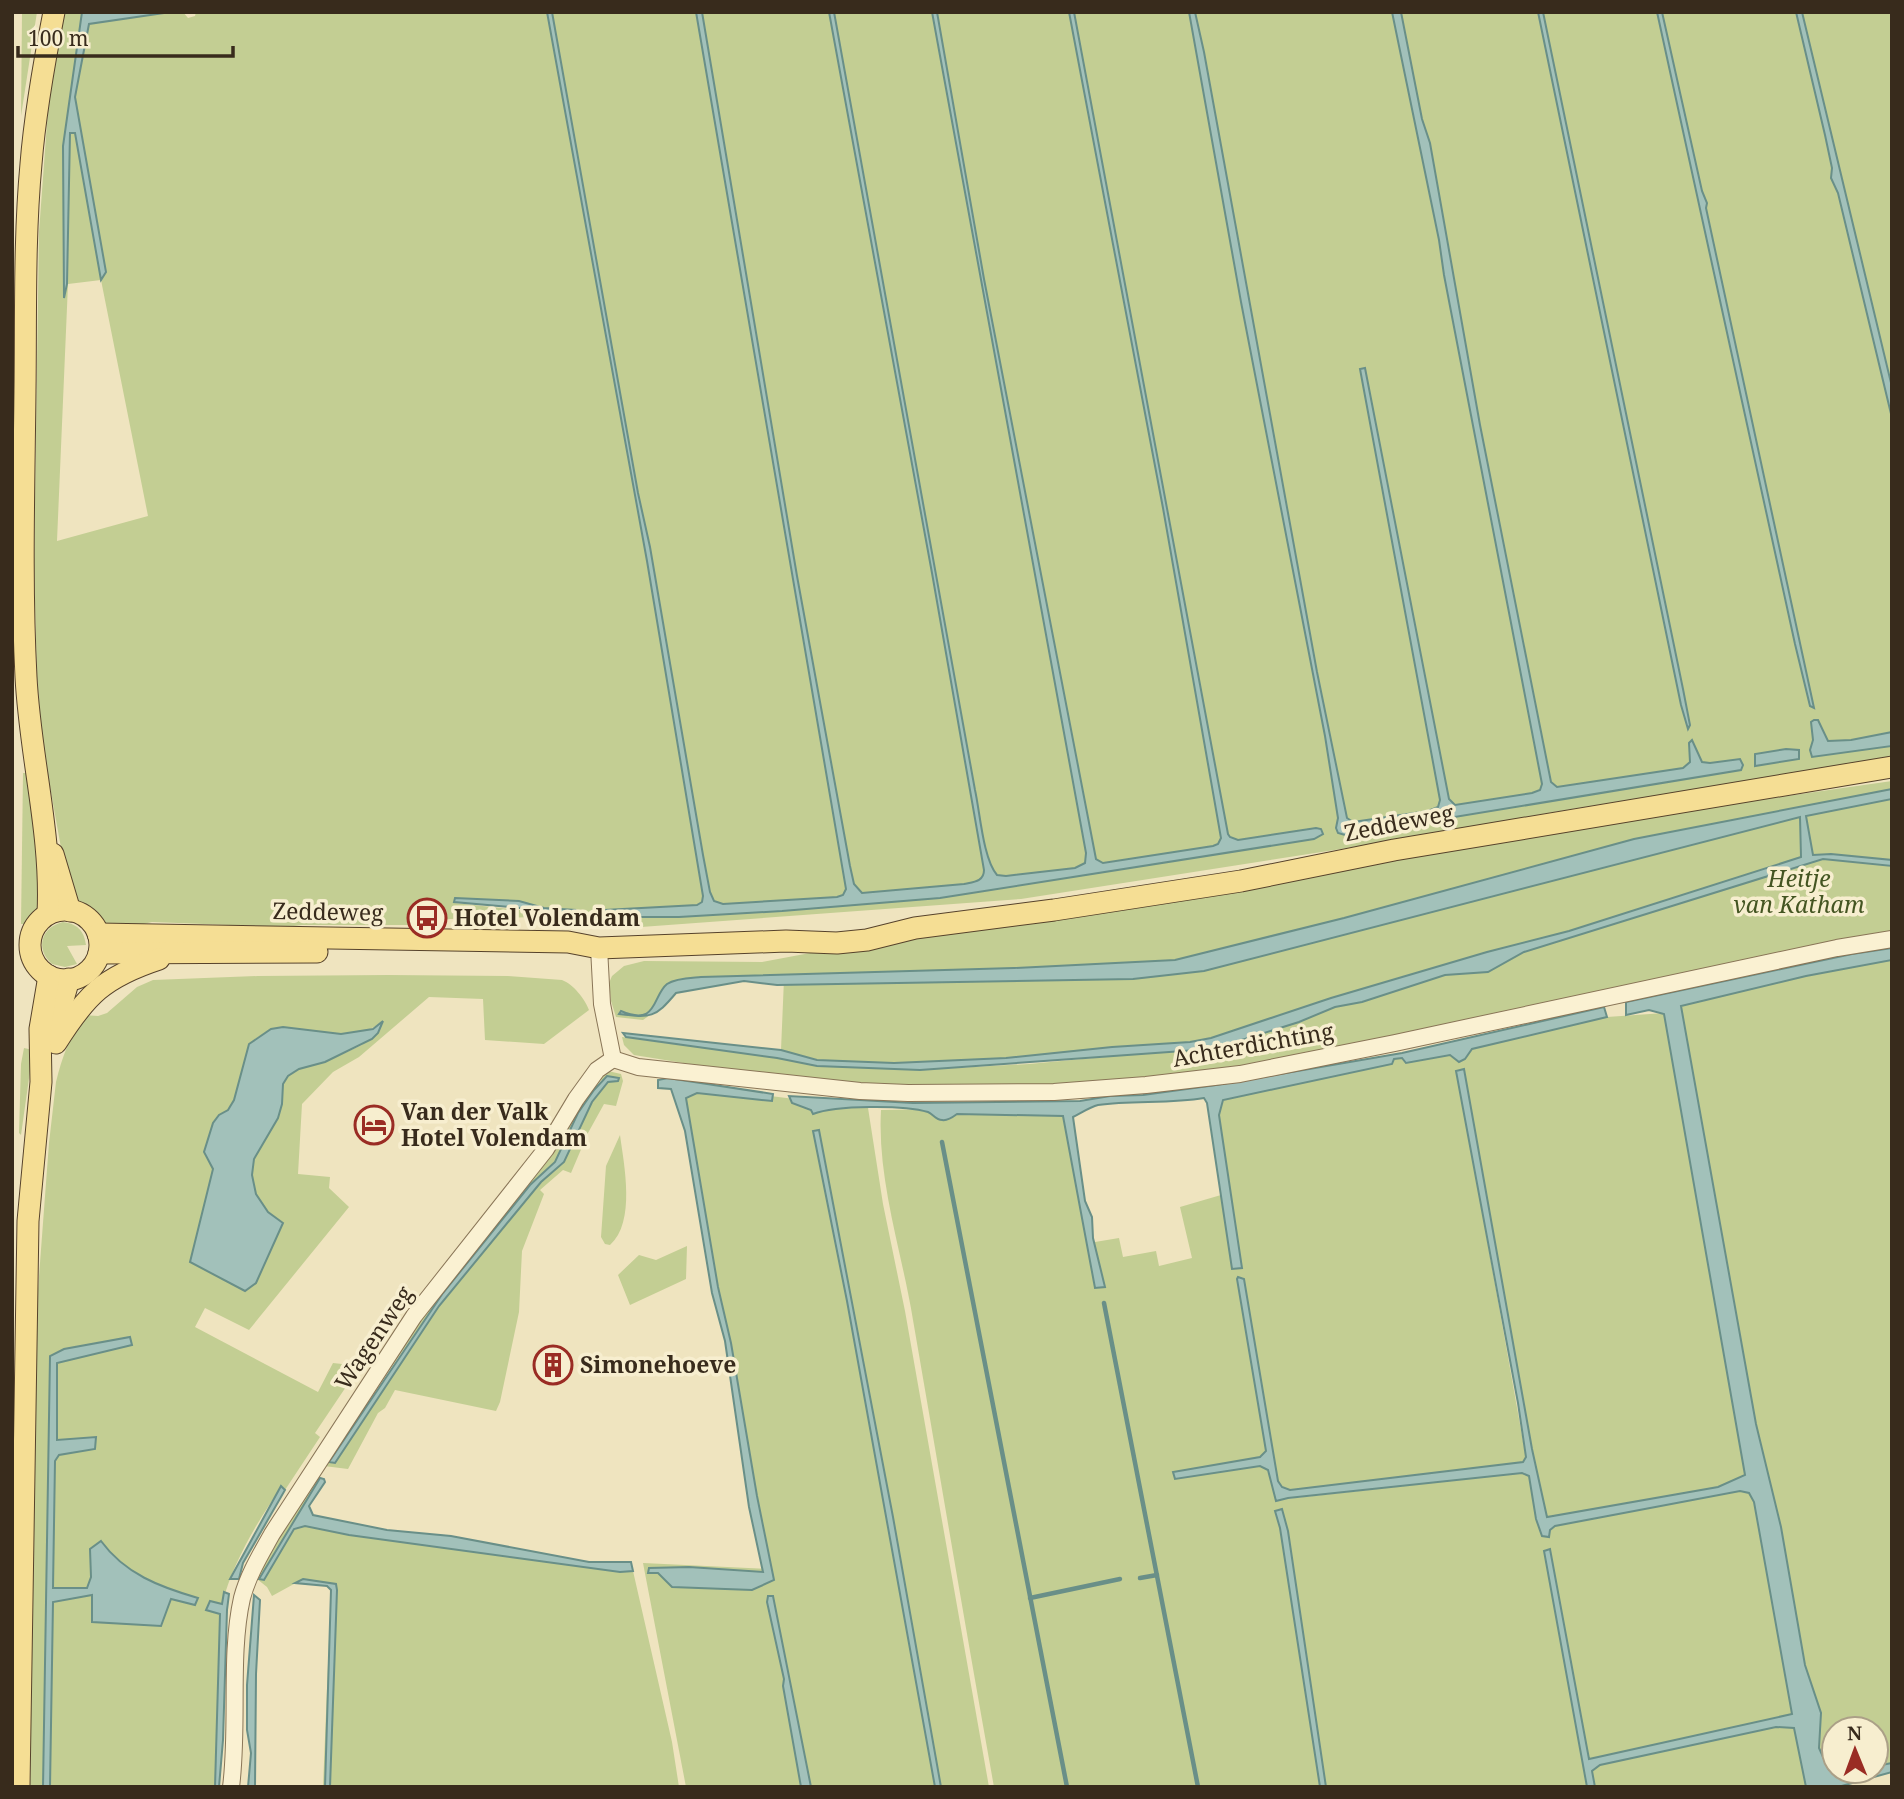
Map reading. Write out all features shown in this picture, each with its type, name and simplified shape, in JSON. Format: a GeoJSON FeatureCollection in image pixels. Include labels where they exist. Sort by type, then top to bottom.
{"type":"FeatureCollection","features":[{"type":"Feature","properties":{"kind":"main road"},"geometry":{"type":"LineString","coordinates":[[48,914],[46,836],[32,748],[26,679],[24,485],[27,238],[31,165],[37,105],[54,12]]}},
{"type":"Feature","properties":{"kind":"main road","name":"Zeddeweg"},"geometry":{"type":"LineString","coordinates":[[99,944],[117,936],[568,942],[599,947],[786,941],[838,930],[915,928],[1186,890],[1295,871],[1394,849],[1892,767]]}},
{"type":"Feature","properties":{"kind":"main road"},"geometry":{"type":"LineString","coordinates":[[46,836],[70,911]]}},
{"type":"Feature","properties":{"kind":"main road"},"geometry":{"type":"LineString","coordinates":[[70,911],[84,915],[96,927],[99,944],[84,974],[59,978],[35,963],[30,947],[36,924],[48,914],[70,911]]}},
{"type":"Feature","properties":{"kind":"main road","name":"Zeddeweg"},"geometry":{"type":"LineString","coordinates":[[99,944],[175,954],[333,952],[569,955],[599,947]]}},
{"type":"Feature","properties":{"kind":"main road"},"geometry":{"type":"LineString","coordinates":[[41,1082],[56,1043],[79,1007],[107,982],[140,965],[175,954]]}},
{"type":"Feature","properties":{"kind":"main road"},"geometry":{"type":"LineString","coordinates":[[56,1043],[62,1003],[59,978]]}},
{"type":"Feature","properties":{"kind":"main road"},"geometry":{"type":"LineString","coordinates":[[19,1787],[28,1221],[41,1082],[40,1029],[59,978]]}},
{"type":"Feature","properties":{"kind":"street","name":"Achterdichting"},"geometry":{"type":"LineString","coordinates":[[613,1059],[638,1067],[860,1091],[992,1093],[1146,1085],[1230,1075],[1305,1061],[1487,1025],[1837,948],[1892,939]]}},
{"type":"Feature","properties":{"kind":"street"},"geometry":{"type":"LineString","coordinates":[[599,947],[602,1004],[613,1059]]}},
{"type":"Feature","properties":{"kind":"street","name":"Wagenweg"},"geometry":{"type":"LineString","coordinates":[[231,1787],[235,1750],[239,1618],[243,1595],[254,1567],[272,1534],[414,1316],[546,1149],[597,1070],[613,1059]]}},
{"type":"Feature","properties":{"kind":"green space"},"geometry":{"type":"Polygon","coordinates":[[[22,12],[37,12],[21,116],[22,12]]]}},
{"type":"Feature","properties":{"kind":"green space"},"geometry":{"type":"Polygon","coordinates":[[[65,12],[82,12],[63,146],[64,295],[67,284],[70,133],[75,132],[83,145],[75,97],[89,23],[164,12],[183,12],[188,18],[195,16],[196,12],[1892,12],[1892,758],[1021,899],[641,927],[640,923],[587,924],[535,917],[450,919],[410,925],[286,927],[152,922],[115,931],[101,926],[93,916],[78,907],[65,870],[43,748],[37,679],[34,564],[39,232],[49,96],[65,12]],[[101,280],[68,284],[57,541],[148,516],[101,280]],[[456,898],[455,903],[574,916],[574,910],[544,908],[519,901],[456,898]],[[697,905],[596,911],[667,917],[710,914],[697,905]]]}},
{"type":"Feature","properties":{"kind":"green space"},"geometry":{"type":"Polygon","coordinates":[[[23,773],[27,773],[39,841],[39,911],[27,924],[21,924],[23,773]]]}},
{"type":"Feature","properties":{"kind":"green space","name":"Heitje van Katham"},"geometry":{"type":"Polygon","coordinates":[[[1892,781],[1892,934],[1186,1078],[1116,1079],[1047,1086],[947,1088],[802,1082],[634,1055],[624,1045],[622,1037],[817,1066],[920,1070],[1029,1064],[1212,1047],[1211,1038],[964,1061],[853,1063],[817,1060],[781,1050],[784,979],[728,981],[686,988],[677,992],[643,1020],[616,1017],[611,1001],[609,983],[612,976],[624,966],[644,961],[762,962],[1077,915],[1695,809],[1892,781]],[[1497,949],[1331,998],[1235,1030],[1420,981],[1497,949]]]}},
{"type":"Feature","properties":{"kind":"green space"},"geometry":{"type":"Polygon","coordinates":[[[63,922],[79,929],[84,935],[86,945],[67,946],[77,964],[65,967],[52,964],[43,952],[42,945],[45,934],[63,922]]]}},
{"type":"Feature","properties":{"kind":"green space"},"geometry":{"type":"Polygon","coordinates":[[[1892,960],[1890,1763],[1890,1715],[1821,1715],[1805,1665],[1781,1527],[1756,1424],[1681,1006],[1806,976],[1892,960]]]}},
{"type":"Feature","properties":{"kind":"green space"},"geometry":{"type":"Polygon","coordinates":[[[258,976],[508,976],[562,980],[578,992],[589,1010],[544,1044],[485,1040],[483,999],[429,997],[359,1057],[333,1072],[302,1104],[298,1174],[330,1177],[329,1188],[349,1207],[249,1330],[205,1308],[195,1327],[318,1392],[333,1363],[360,1366],[315,1433],[320,1437],[285,1490],[282,1486],[255,1528],[232,1573],[222,1604],[207,1609],[220,1613],[215,1787],[50,1787],[53,1602],[93,1595],[151,1626],[161,1626],[171,1599],[195,1605],[146,1580],[112,1557],[90,1549],[91,1577],[87,1588],[53,1589],[55,1461],[59,1455],[95,1449],[95,1437],[57,1440],[57,1363],[132,1345],[50,1356],[43,1787],[30,1787],[37,1303],[49,1143],[58,1073],[70,1039],[83,1015],[98,1016],[107,1013],[137,987],[153,980],[258,976]],[[382,1022],[365,1031],[348,1034],[282,1029],[266,1033],[249,1044],[234,1100],[228,1110],[219,1115],[213,1123],[204,1151],[214,1169],[190,1262],[245,1291],[268,1212],[256,1194],[252,1175],[254,1159],[282,1104],[283,1084],[288,1076],[299,1069],[325,1062],[362,1045],[382,1022]]]}},
{"type":"Feature","properties":{"kind":"green space"},"geometry":{"type":"Polygon","coordinates":[[[1664,1013],[1745,1475],[1718,1487],[1547,1517],[1532,1449],[1463,1070],[1457,1071],[1526,1458],[1523,1462],[1290,1490],[1282,1487],[1278,1481],[1237,1279],[1266,1451],[1260,1457],[1174,1472],[1176,1479],[1260,1466],[1268,1470],[1276,1500],[1522,1473],[1529,1476],[1536,1519],[1549,1537],[1550,1530],[1555,1526],[1740,1491],[1749,1492],[1754,1502],[1792,1714],[1589,1759],[1550,1549],[1544,1551],[1587,1787],[1326,1787],[1288,1531],[1282,1509],[1275,1511],[1280,1528],[1320,1787],[994,1787],[913,1320],[886,1189],[881,1110],[1063,1107],[1089,1243],[1119,1238],[1123,1257],[1156,1251],[1159,1266],[1192,1258],[1180,1207],[1221,1195],[1207,1103],[1210,1094],[1607,1017],[1664,1013]]]}},
{"type":"Feature","properties":{"kind":"green space"},"geometry":{"type":"Polygon","coordinates":[[[24,1048],[33,1050],[21,1135],[21,1064],[24,1048]]]}},
{"type":"Feature","properties":{"kind":"green space"},"geometry":{"type":"Polygon","coordinates":[[[608,1071],[621,1074],[623,1081],[616,1106],[604,1104],[571,1173],[563,1170],[540,1190],[544,1194],[522,1251],[519,1312],[496,1411],[395,1390],[385,1408],[378,1413],[348,1469],[324,1466],[388,1361],[596,1078],[608,1071]],[[601,1080],[578,1113],[555,1162],[530,1185],[443,1293],[330,1462],[335,1463],[439,1306],[541,1182],[564,1162],[592,1101],[608,1082],[612,1081],[601,1080]]]}},
{"type":"Feature","properties":{"kind":"green space"},"geometry":{"type":"Polygon","coordinates":[[[679,1085],[868,1108],[989,1787],[686,1787],[643,1563],[767,1569],[679,1085]]]}},
{"type":"Feature","properties":{"kind":"green space"},"geometry":{"type":"Polygon","coordinates":[[[620,1135],[626,1208],[618,1235],[610,1245],[605,1244],[601,1237],[606,1166],[620,1135]]]}},
{"type":"Feature","properties":{"kind":"green space"},"geometry":{"type":"Polygon","coordinates":[[[687,1246],[686,1279],[630,1305],[618,1275],[639,1255],[656,1260],[687,1246]]]}},
{"type":"Feature","properties":{"kind":"green space"},"geometry":{"type":"Polygon","coordinates":[[[319,1476],[322,1478],[260,1579],[264,1580],[294,1529],[305,1526],[349,1535],[620,1572],[633,1571],[672,1742],[679,1787],[323,1787],[331,1590],[335,1584],[303,1579],[272,1596],[267,1587],[257,1579],[257,1570],[319,1476]]]}},
{"type":"Feature","properties":{"kind":"green space"},"geometry":{"type":"Polygon","coordinates":[[[1776,1727],[1794,1727],[1806,1787],[1595,1787],[1591,1771],[1600,1765],[1776,1727]]]}},
{"type":"Feature","properties":{"kind":"water"},"geometry":{"type":"Polygon","coordinates":[[[82,12],[164,13],[89,24],[75,97],[106,272],[101,280],[75,133],[70,133],[67,284],[64,298],[63,146],[82,12]]]}},
{"type":"Feature","properties":{"kind":"water"},"geometry":{"type":"Polygon","coordinates":[[[547,12],[552,12],[650,547],[703,855],[714,901],[723,904],[837,897],[843,895],[846,889],[696,12],[702,12],[797,576],[854,884],[862,893],[964,884],[980,879],[984,870],[829,12],[834,12],[983,835],[992,868],[997,875],[1006,876],[1075,868],[1085,863],[1086,853],[932,12],[937,12],[984,279],[1096,859],[1103,863],[1213,846],[1218,844],[1221,838],[1163,508],[1069,12],[1074,12],[1228,834],[1238,840],[1316,828],[1321,829],[1323,834],[1314,839],[940,898],[679,917],[592,915],[593,912],[604,910],[697,905],[702,902],[703,896],[647,561],[547,12]]]}},
{"type":"Feature","properties":{"kind":"water"},"geometry":{"type":"Polygon","coordinates":[[[1189,12],[1195,12],[1204,52],[1317,672],[1347,818],[1353,822],[1428,811],[1438,807],[1440,800],[1360,369],[1365,368],[1449,799],[1455,805],[1532,793],[1540,790],[1542,784],[1439,240],[1392,12],[1401,12],[1422,119],[1430,143],[1480,425],[1551,782],[1557,787],[1683,768],[1690,762],[1689,743],[1692,740],[1702,762],[1740,759],[1743,765],[1741,770],[1345,835],[1338,833],[1325,736],[1241,302],[1189,12]]]}},
{"type":"Feature","properties":{"kind":"water"},"geometry":{"type":"Polygon","coordinates":[[[1538,12],[1543,12],[1683,689],[1690,725],[1688,729],[1681,705],[1538,12]]]}},
{"type":"Feature","properties":{"kind":"water"},"geometry":{"type":"Polygon","coordinates":[[[1657,12],[1662,12],[1702,191],[1707,203],[1814,708],[1810,706],[1795,644],[1657,12]]]}},
{"type":"Feature","properties":{"kind":"water"},"geometry":{"type":"Polygon","coordinates":[[[1796,12],[1802,12],[1892,387],[1892,418],[1838,193],[1831,178],[1832,168],[1796,12]]]}},
{"type":"Feature","properties":{"kind":"water"},"geometry":{"type":"Polygon","coordinates":[[[1818,720],[1828,741],[1851,740],[1892,732],[1892,746],[1812,757],[1811,722],[1818,720]]]}},
{"type":"Feature","properties":{"kind":"water"},"geometry":{"type":"Polygon","coordinates":[[[1786,749],[1799,750],[1799,759],[1755,766],[1755,754],[1786,749]]]}},
{"type":"Feature","properties":{"kind":"water"},"geometry":{"type":"Polygon","coordinates":[[[1892,789],[1892,799],[1806,816],[1813,855],[1831,854],[1892,860],[1892,866],[1823,859],[1524,952],[1488,972],[1445,975],[1362,1002],[1335,1007],[1299,1022],[1232,1043],[1197,1050],[920,1070],[817,1066],[626,1037],[623,1033],[781,1050],[817,1060],[894,1063],[1006,1058],[1190,1042],[1211,1038],[1331,998],[1487,952],[1569,931],[1801,857],[1800,817],[1204,971],[1133,979],[777,985],[744,981],[676,993],[657,1012],[646,1016],[619,1014],[621,1011],[633,1015],[648,1013],[667,984],[688,978],[1175,960],[1344,918],[1634,839],[1892,789]]]}},
{"type":"Feature","properties":{"kind":"water"},"geometry":{"type":"Polygon","coordinates":[[[455,898],[519,901],[544,908],[575,910],[572,917],[520,908],[454,902],[455,898]]]}},
{"type":"Feature","properties":{"kind":"water"},"geometry":{"type":"Polygon","coordinates":[[[1892,948],[1892,960],[1806,976],[1681,1006],[1756,1424],[1781,1527],[1805,1665],[1821,1713],[1820,1785],[1845,1785],[1806,1787],[1794,1728],[1776,1727],[1600,1765],[1592,1771],[1595,1787],[1587,1787],[1544,1551],[1550,1549],[1589,1759],[1792,1714],[1754,1502],[1749,1493],[1740,1491],[1555,1526],[1550,1530],[1549,1537],[1542,1536],[1536,1519],[1529,1476],[1522,1473],[1276,1501],[1268,1470],[1260,1466],[1175,1479],[1173,1472],[1260,1457],[1266,1451],[1238,1277],[1244,1279],[1278,1481],[1282,1487],[1290,1490],[1523,1462],[1526,1457],[1518,1403],[1456,1071],[1464,1069],[1532,1449],[1547,1517],[1718,1487],[1745,1475],[1664,1014],[1649,1010],[1626,1015],[1626,1002],[1892,948]]]}},
{"type":"Feature","properties":{"kind":"water"},"geometry":{"type":"Polygon","coordinates":[[[1604,1007],[1607,1017],[1472,1049],[1465,1059],[1459,1062],[1450,1055],[1406,1063],[1402,1058],[1394,1059],[1392,1064],[1223,1100],[1219,1115],[1242,1268],[1232,1269],[1207,1103],[1204,1098],[1098,1105],[1073,1117],[1085,1201],[1092,1217],[1093,1238],[1105,1287],[1095,1288],[1063,1116],[957,1114],[944,1120],[917,1110],[870,1107],[813,1114],[811,1110],[792,1103],[789,1096],[913,1103],[1080,1101],[1110,1096],[1143,1095],[1402,1053],[1604,1007]]]}},
{"type":"Feature","properties":{"kind":"water"},"geometry":{"type":"Polygon","coordinates":[[[383,1021],[372,1039],[325,1062],[299,1069],[288,1076],[283,1084],[278,1118],[254,1159],[252,1175],[256,1194],[268,1212],[283,1223],[256,1283],[245,1291],[190,1262],[213,1169],[204,1152],[213,1123],[219,1115],[228,1110],[234,1100],[249,1044],[271,1029],[283,1027],[341,1034],[373,1029],[383,1021]]]}},
{"type":"Feature","properties":{"kind":"water"},"geometry":{"type":"Polygon","coordinates":[[[607,1076],[619,1078],[618,1081],[608,1082],[592,1102],[564,1162],[541,1182],[439,1306],[335,1463],[329,1462],[443,1293],[530,1185],[555,1162],[578,1113],[607,1076]]]}},
{"type":"Feature","properties":{"kind":"water"},"geometry":{"type":"Polygon","coordinates":[[[668,1078],[773,1094],[772,1101],[697,1093],[686,1098],[718,1287],[731,1343],[774,1580],[752,1590],[672,1587],[658,1573],[648,1573],[649,1568],[689,1567],[763,1572],[749,1507],[725,1341],[712,1293],[685,1131],[671,1089],[658,1088],[658,1080],[668,1078]]]}},
{"type":"Feature","properties":{"kind":"water"},"geometry":{"type":"Polygon","coordinates":[[[819,1130],[893,1517],[941,1787],[935,1787],[847,1301],[813,1131],[819,1130]]]}},
{"type":"Feature","properties":{"kind":"water"},"geometry":{"type":"Polygon","coordinates":[[[130,1337],[132,1345],[57,1363],[57,1440],[96,1437],[95,1449],[59,1455],[55,1461],[53,1588],[87,1588],[91,1577],[90,1549],[101,1541],[132,1571],[170,1589],[198,1598],[195,1605],[171,1599],[161,1626],[92,1622],[92,1595],[53,1602],[50,1787],[43,1787],[50,1356],[64,1349],[130,1337]]]}},
{"type":"Feature","properties":{"kind":"water"},"geometry":{"type":"Polygon","coordinates":[[[320,1478],[325,1482],[309,1506],[313,1515],[387,1530],[451,1536],[589,1562],[631,1562],[633,1571],[620,1572],[349,1535],[305,1526],[294,1529],[264,1580],[259,1579],[320,1478]]]}},
{"type":"Feature","properties":{"kind":"water"},"geometry":{"type":"Polygon","coordinates":[[[281,1486],[285,1490],[243,1563],[239,1579],[230,1579],[281,1486]]]}},
{"type":"Feature","properties":{"kind":"water"},"geometry":{"type":"Polygon","coordinates":[[[1282,1509],[1288,1531],[1326,1787],[1320,1787],[1280,1528],[1275,1511],[1282,1509]]]}},
{"type":"Feature","properties":{"kind":"water"},"geometry":{"type":"Polygon","coordinates":[[[303,1579],[336,1584],[337,1590],[330,1787],[325,1787],[331,1590],[327,1586],[295,1583],[303,1579]]]}},
{"type":"Feature","properties":{"kind":"water"},"geometry":{"type":"Polygon","coordinates":[[[224,1592],[229,1594],[223,1740],[219,1787],[215,1787],[220,1614],[206,1610],[210,1601],[222,1604],[224,1592]]]}},
{"type":"Feature","properties":{"kind":"water"},"geometry":{"type":"Polygon","coordinates":[[[254,1595],[260,1600],[255,1787],[248,1787],[251,1753],[247,1730],[247,1685],[254,1595]]]}},
{"type":"Feature","properties":{"kind":"water"},"geometry":{"type":"Polygon","coordinates":[[[768,1596],[773,1596],[811,1787],[801,1787],[768,1596]]]}},
{"type":"Feature","properties":{"kind":"waterway"},"geometry":{"type":"LineString","coordinates":[[942,1142],[1067,1787]]}},
{"type":"Feature","properties":{"kind":"waterway"},"geometry":{"type":"LineString","coordinates":[[1104,1303],[1198,1787]]}},
{"type":"Feature","properties":{"kind":"waterway"},"geometry":{"type":"LineString","coordinates":[[1140,1578],[1157,1575]]}},
{"type":"Feature","properties":{"kind":"waterway"},"geometry":{"type":"LineString","coordinates":[[1030,1598],[1120,1579]]}},
{"type":"Feature","properties":{"kind":"place","name":"Hotel Volendam"},"geometry":{"type":"Point","coordinates":[427,918]}},
{"type":"Feature","properties":{"kind":"place","name":"Van der Valk Hotel Volendam"},"geometry":{"type":"Point","coordinates":[374,1125]}},
{"type":"Feature","properties":{"kind":"place","name":"Simonehoeve"},"geometry":{"type":"Point","coordinates":[553,1365]}}]}
